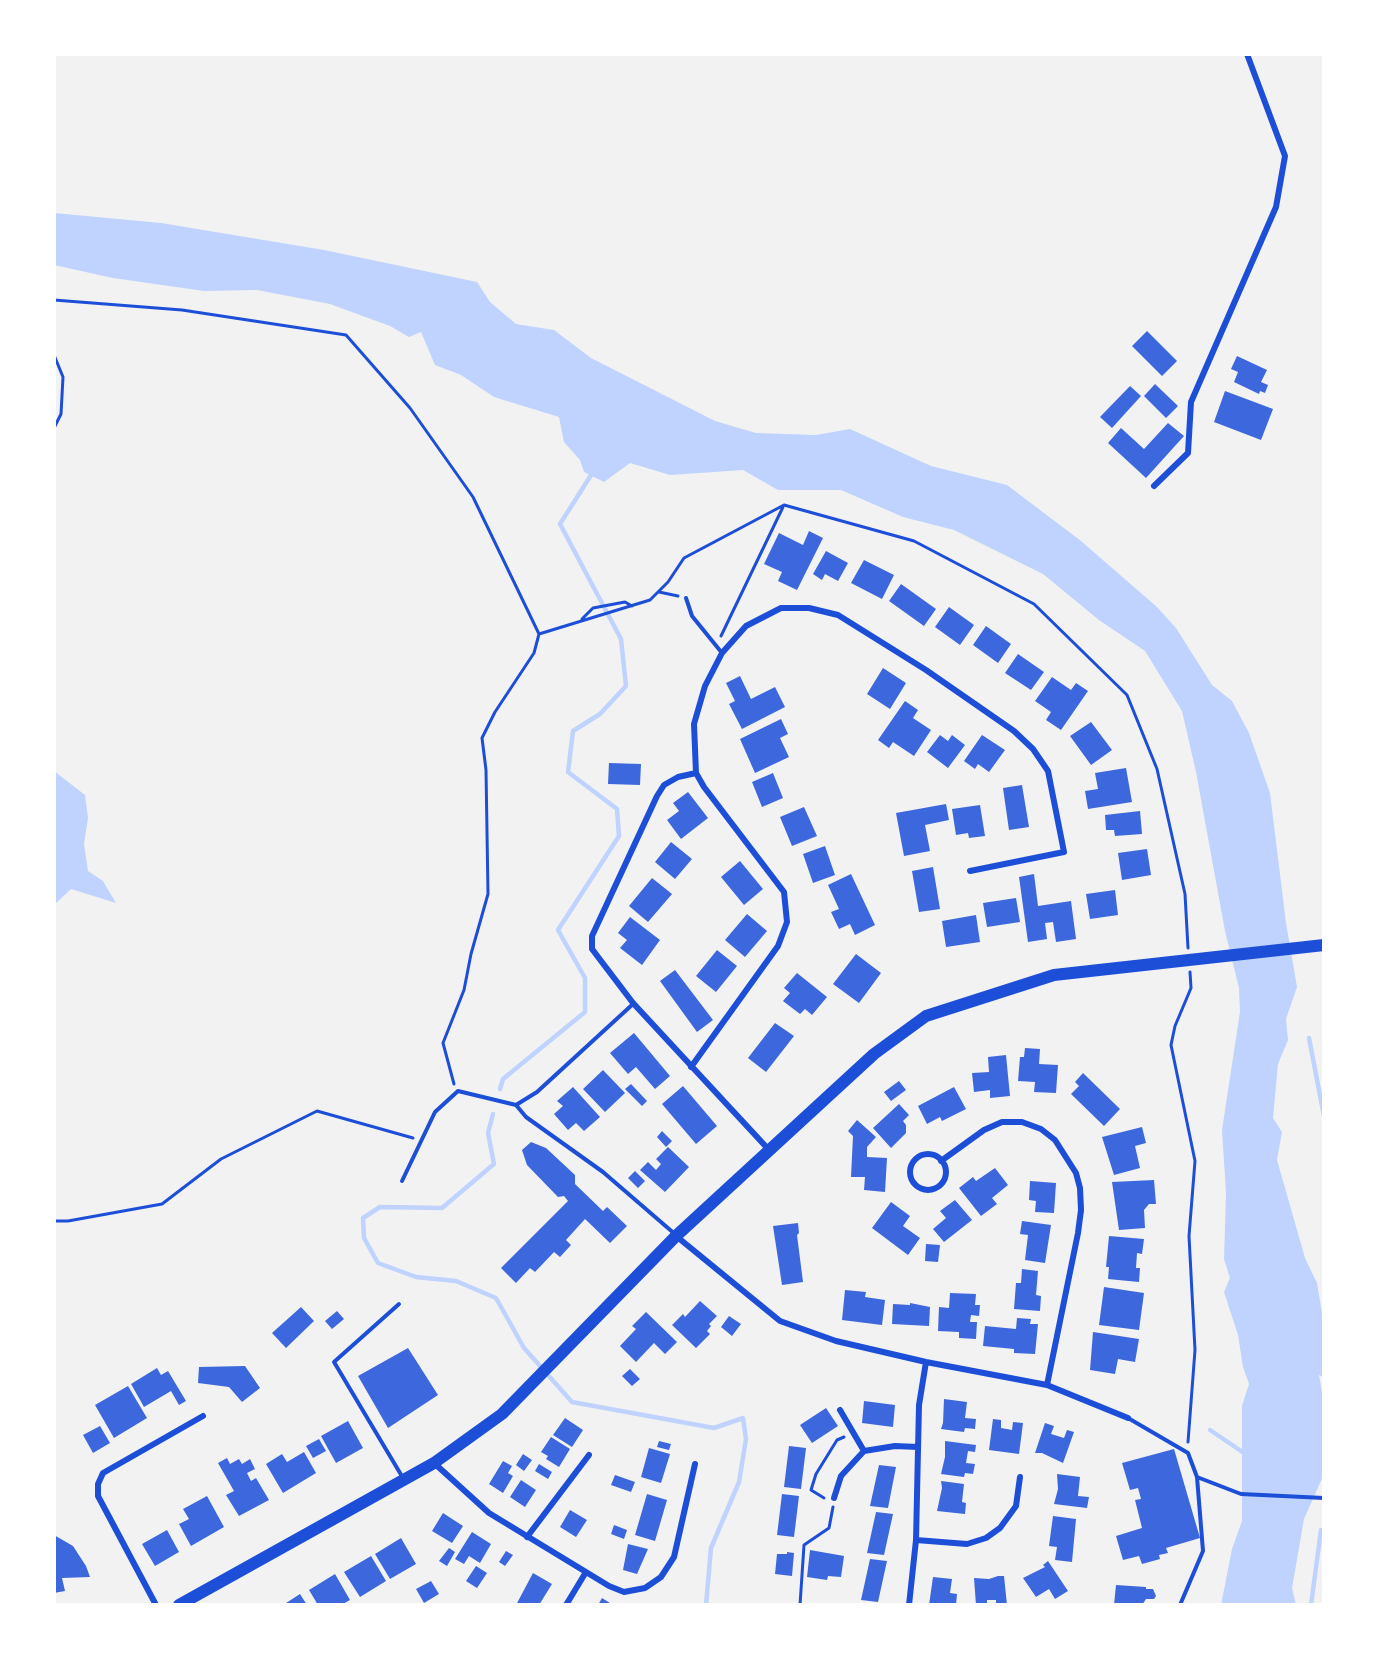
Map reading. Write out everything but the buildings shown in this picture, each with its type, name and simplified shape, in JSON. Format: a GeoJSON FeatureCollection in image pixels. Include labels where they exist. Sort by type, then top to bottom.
{"type":"FeatureCollection","features":[{"type":"Feature","properties":{"kind":"main road"},"geometry":{"type":"LineString","coordinates":[[179,1605],[434,1462],[502,1414],[676,1236],[874,1054],[926,1016],[1054,975],[1183,963],[1324,945]]}},
{"type":"Feature","properties":{"kind":"street"},"geometry":{"type":"LineString","coordinates":[[1154,486],[1188,453],[1191,402],[1276,207],[1285,156],[1247,54]]}},
{"type":"Feature","properties":{"kind":"street"},"geometry":{"type":"LineString","coordinates":[[691,1067],[778,946],[787,922],[784,892],[704,787],[696,772],[694,724],[705,686],[722,653],[746,626],[781,608],[809,608],[838,615],[926,670],[1014,731],[1033,749],[1048,771],[1064,852],[970,871]]}},
{"type":"Feature","properties":{"kind":"street"},"geometry":{"type":"LineString","coordinates":[[696,772],[678,777],[664,785],[657,796],[592,936],[592,950],[633,1004],[771,1151]]}},
{"type":"Feature","properties":{"kind":"street"},"geometry":{"type":"LineString","coordinates":[[941,1161],[984,1130],[1002,1122],[1022,1122],[1041,1129],[1055,1140],[1076,1173],[1080,1199],[1078,1233],[1047,1385]]}},
{"type":"Feature","properties":{"kind":"street"},"geometry":{"type":"LineString","coordinates":[[929,1155],[941,1161],[945,1175],[940,1185],[924,1190],[914,1184],[910,1173],[918,1157],[929,1155]]}},
{"type":"Feature","properties":{"kind":"street"},"geometry":{"type":"LineString","coordinates":[[676,1236],[780,1321],[836,1341],[926,1362],[1047,1385],[1128,1418]]}},
{"type":"Feature","properties":{"kind":"street"},"geometry":{"type":"LineString","coordinates":[[909,1605],[916,1540],[919,1405],[926,1362]]}},
{"type":"Feature","properties":{"kind":"street"},"geometry":{"type":"LineString","coordinates":[[840,1410],[864,1451]]}},
{"type":"Feature","properties":{"kind":"street"},"geometry":{"type":"LineString","coordinates":[[156,1605],[98,1496],[98,1484],[103,1473],[203,1416]]}},
{"type":"Feature","properties":{"kind":"street"},"geometry":{"type":"LineString","coordinates":[[834,1498],[841,1476],[864,1451],[895,1446],[918,1447]]}},
{"type":"Feature","properties":{"kind":"street"},"geometry":{"type":"LineString","coordinates":[[527,1537],[589,1455]]}},
{"type":"Feature","properties":{"kind":"street"},"geometry":{"type":"LineString","coordinates":[[434,1462],[489,1513],[586,1572],[624,1592],[645,1588],[661,1577],[674,1557],[696,1464]]}},
{"type":"Feature","properties":{"kind":"street"},"geometry":{"type":"LineString","coordinates":[[916,1540],[967,1544],[986,1538],[1000,1528],[1016,1506],[1020,1477]]}},
{"type":"Feature","properties":{"kind":"street"},"geometry":{"type":"LineString","coordinates":[[566,1605],[586,1572]]}},
{"type":"Feature","properties":{"kind":"lane"},"geometry":{"type":"LineString","coordinates":[[686,598],[692,616],[716,642],[722,653]]}},
{"type":"Feature","properties":{"kind":"lane"},"geometry":{"type":"LineString","coordinates":[[516,1105],[537,1092],[633,1004]]}},
{"type":"Feature","properties":{"kind":"lane"},"geometry":{"type":"LineString","coordinates":[[402,1181],[435,1112],[458,1091],[516,1105],[525,1116],[603,1172],[676,1236]]}},
{"type":"Feature","properties":{"kind":"lane"},"geometry":{"type":"LineString","coordinates":[[399,1304],[334,1362],[403,1479]]}},
{"type":"Feature","properties":{"kind":"lane"},"geometry":{"type":"LineString","coordinates":[[1128,1418],[1188,1453],[1197,1477],[1203,1551],[1180,1605]]}},
{"type":"Feature","properties":{"kind":"lane"},"geometry":{"type":"LineString","coordinates":[[1197,1477],[1241,1494],[1324,1498]]}},
{"type":"Feature","properties":{"kind":"path"},"geometry":{"type":"LineString","coordinates":[[54,300],[182,310],[346,335],[410,408],[473,497],[539,634],[534,653],[495,712],[482,738],[486,770],[488,894],[471,954],[464,990],[443,1043],[451,1077],[458,1091]]}},
{"type":"Feature","properties":{"kind":"path"},"geometry":{"type":"LineString","coordinates":[[54,355],[63,376],[61,414],[54,428]]}},
{"type":"Feature","properties":{"kind":"path"},"geometry":{"type":"LineString","coordinates":[[539,634],[650,600],[659,592],[684,558],[784,505],[914,542],[1034,604],[1127,695],[1159,780],[1185,894],[1189,953]]}},
{"type":"Feature","properties":{"kind":"path"},"geometry":{"type":"LineString","coordinates":[[716,642],[726,628],[784,505]]}},
{"type":"Feature","properties":{"kind":"path"},"geometry":{"type":"LineString","coordinates":[[659,592],[686,598]]}},
{"type":"Feature","properties":{"kind":"path"},"geometry":{"type":"LineString","coordinates":[[581,621],[593,608],[625,602],[633,606]]}},
{"type":"Feature","properties":{"kind":"path"},"geometry":{"type":"LineString","coordinates":[[1183,963],[1191,988],[1175,1026],[1171,1045],[1195,1161],[1189,1236],[1195,1350],[1188,1453]]}},
{"type":"Feature","properties":{"kind":"path"},"geometry":{"type":"LineString","coordinates":[[54,1221],[68,1221],[162,1204],[221,1159],[317,1111],[422,1140]]}},
{"type":"Feature","properties":{"kind":"path"},"geometry":{"type":"LineString","coordinates":[[800,1605],[804,1545],[829,1528],[834,1498],[824,1498],[811,1491],[813,1482],[837,1440],[854,1433]]}},
{"type":"Feature","properties":{"kind":"water"},"geometry":{"type":"Polygon","coordinates":[[[54,213],[161,223],[324,250],[477,282],[490,302],[516,324],[554,330],[591,358],[715,421],[756,433],[816,435],[850,429],[931,466],[1007,485],[1081,541],[1157,607],[1176,628],[1212,685],[1232,701],[1249,733],[1270,793],[1286,923],[1297,987],[1286,1019],[1288,1040],[1278,1064],[1273,1118],[1282,1132],[1277,1160],[1305,1258],[1317,1283],[1324,1325],[1324,1377],[1319,1375],[1324,1404],[1324,1474],[1304,1519],[1292,1588],[1296,1605],[1221,1605],[1232,1549],[1242,1521],[1242,1406],[1249,1384],[1243,1367],[1238,1335],[1224,1292],[1230,1278],[1224,1259],[1226,1193],[1222,1130],[1240,1012],[1239,988],[1225,931],[1196,772],[1182,711],[1145,651],[1099,620],[1043,574],[954,530],[903,517],[841,490],[778,490],[743,470],[670,475],[630,463],[604,482],[584,472],[580,460],[564,442],[559,417],[494,397],[461,375],[435,365],[421,332],[409,337],[390,326],[330,304],[257,290],[204,291],[113,278],[54,265],[54,213]]]}},
{"type":"Feature","properties":{"kind":"water"},"geometry":{"type":"Polygon","coordinates":[[[54,771],[85,795],[88,818],[84,844],[88,871],[103,881],[116,903],[71,889],[54,905],[54,771]]]}},
{"type":"Feature","properties":{"kind":"waterway"},"geometry":{"type":"LineString","coordinates":[[500,1089],[503,1079],[585,1012],[585,978],[558,930],[619,836],[617,809],[568,772],[573,731],[600,714],[626,686],[621,639],[560,524],[593,472]]}},
{"type":"Feature","properties":{"kind":"waterway"},"geometry":{"type":"LineString","coordinates":[[1309,1038],[1324,1116]]}},
{"type":"Feature","properties":{"kind":"waterway"},"geometry":{"type":"LineString","coordinates":[[493,1114],[488,1133],[494,1164],[442,1208],[380,1207],[363,1218],[364,1238],[378,1263],[416,1277],[456,1281],[496,1298],[524,1348],[572,1402],[714,1428],[743,1418],[746,1439],[739,1482],[711,1548],[706,1605]]}},
{"type":"Feature","properties":{"kind":"waterway"},"geometry":{"type":"LineString","coordinates":[[1210,1430],[1244,1453]]}},
{"type":"Feature","properties":{"kind":"waterway"},"geometry":{"type":"LineString","coordinates":[[1311,1605],[1321,1530]]}}]}
